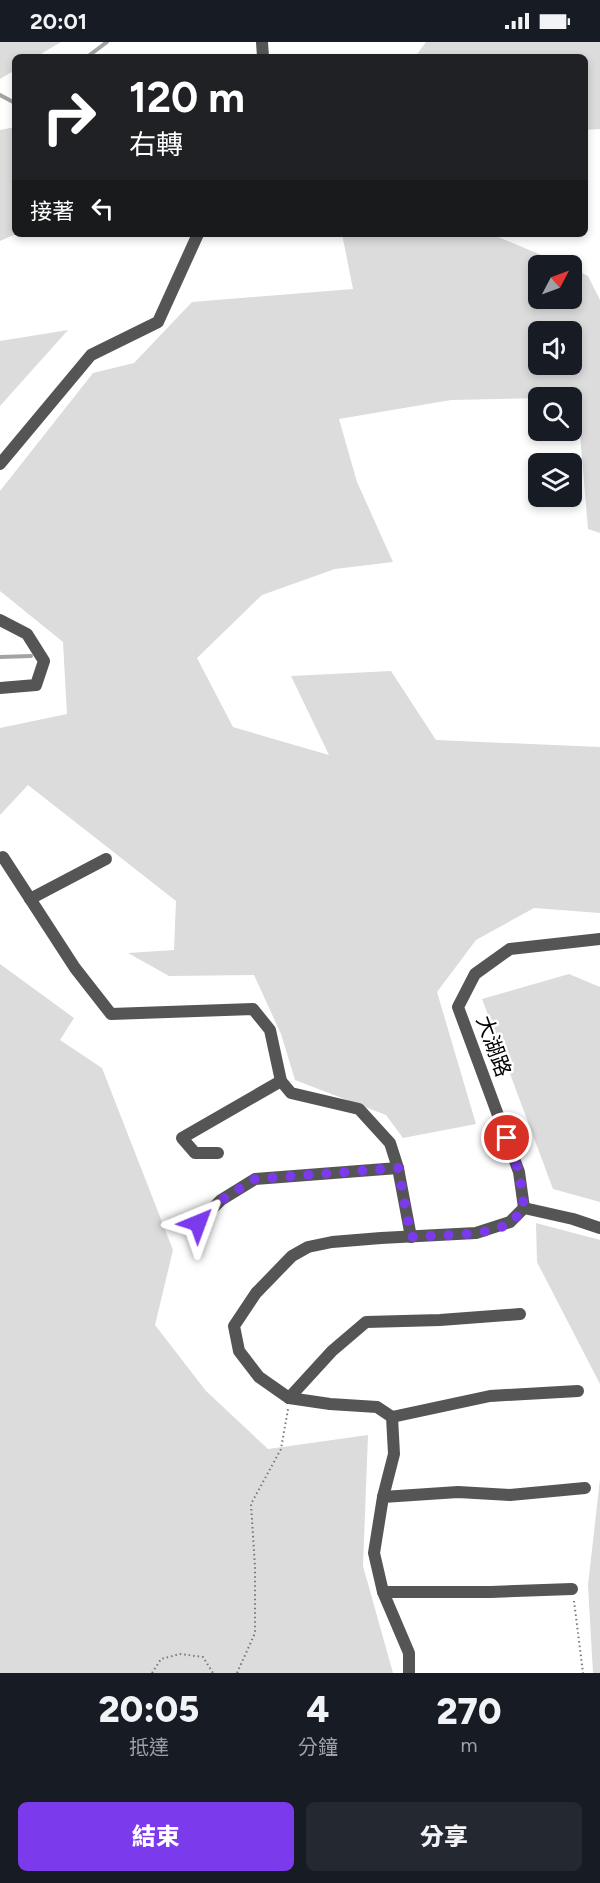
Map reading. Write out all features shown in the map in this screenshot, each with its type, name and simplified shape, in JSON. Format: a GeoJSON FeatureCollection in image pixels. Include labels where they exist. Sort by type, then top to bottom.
{"type":"FeatureCollection","features":[{"type":"Feature","properties":{"kind":"street"},"geometry":{"type":"LineString","coordinates":[[0,464],[91,355],[158,322],[197,237]]}},
{"type":"Feature","properties":{"kind":"street"},"geometry":{"type":"LineString","coordinates":[[0,620],[27,634],[44,661],[36,685],[0,688]]}},
{"type":"Feature","properties":{"kind":"street"},"geometry":{"type":"LineString","coordinates":[[3,857],[75,968],[111,1014],[253,1010],[270,1030],[281,1081],[291,1093],[359,1109],[390,1143],[398,1168],[411,1237]]}},
{"type":"Feature","properties":{"kind":"street"},"geometry":{"type":"LineString","coordinates":[[30,899],[106,859]]}},
{"type":"Feature","properties":{"kind":"street","name":"大湖路"},"geometry":{"type":"LineString","coordinates":[[524,1208],[519,1172],[458,1007],[475,974],[510,949],[600,939]]}},
{"type":"Feature","properties":{"kind":"street"},"geometry":{"type":"LineString","coordinates":[[218,1153],[195,1153],[182,1138],[281,1081]]}},
{"type":"Feature","properties":{"kind":"street"},"geometry":{"type":"LineString","coordinates":[[198,1223],[221,1200],[255,1179],[398,1168]]}},
{"type":"Feature","properties":{"kind":"street"},"geometry":{"type":"LineString","coordinates":[[578,1391],[490,1396],[392,1417],[377,1407],[289,1402],[259,1377],[239,1351],[234,1326],[256,1293],[292,1256],[308,1247],[332,1242],[476,1233],[510,1222],[524,1208],[573,1219],[600,1228]]}},
{"type":"Feature","properties":{"kind":"street"},"geometry":{"type":"LineString","coordinates":[[289,1402],[332,1351],[366,1322],[440,1320],[520,1314]]}},
{"type":"Feature","properties":{"kind":"street"},"geometry":{"type":"LineString","coordinates":[[392,1417],[394,1454],[383,1497],[374,1553],[383,1592],[409,1653],[408,1673]]}},
{"type":"Feature","properties":{"kind":"street"},"geometry":{"type":"LineString","coordinates":[[383,1497],[458,1492],[510,1495],[585,1488]]}},
{"type":"Feature","properties":{"kind":"street"},"geometry":{"type":"LineString","coordinates":[[383,1592],[572,1589]]}},
{"type":"Feature","properties":{"kind":"path"},"geometry":{"type":"LineString","coordinates":[[237,1673],[255,1633],[255,1567],[251,1504],[281,1449],[289,1402]]}},
{"type":"Feature","properties":{"kind":"path"},"geometry":{"type":"LineString","coordinates":[[572,1589],[583,1673]]}},
{"type":"Feature","properties":{"kind":"path"},"geometry":{"type":"LineString","coordinates":[[152,1673],[161,1659],[180,1654],[203,1657],[213,1673]]}},
{"type":"Feature","properties":{"kind":"shaded area"},"geometry":{"type":"Polygon","coordinates":[[[0,42],[61,42],[41,54],[12,54],[12,72],[0,79],[0,42]]]}},
{"type":"Feature","properties":{"kind":"shaded area"},"geometry":{"type":"Polygon","coordinates":[[[426,42],[600,42],[600,129],[588,130],[588,54],[417,54],[426,42]]]}},
{"type":"Feature","properties":{"kind":"shaded area"},"geometry":{"type":"Polygon","coordinates":[[[12,128],[12,236],[0,241],[0,130],[12,128]]]}},
{"type":"Feature","properties":{"kind":"shaded area"},"geometry":{"type":"Polygon","coordinates":[[[343,237],[498,237],[541,255],[528,255],[528,309],[582,309],[582,273],[588,276],[600,300],[600,533],[588,529],[581,441],[582,387],[528,387],[528,398],[451,400],[339,419],[357,482],[393,562],[335,569],[262,595],[197,658],[233,727],[329,755],[291,676],[391,671],[436,740],[600,747],[600,913],[534,908],[476,940],[437,992],[476,1124],[403,1138],[386,1115],[295,1080],[281,1034],[254,975],[169,976],[128,953],[174,950],[176,901],[28,785],[0,815],[0,728],[67,714],[63,642],[0,591],[0,491],[93,373],[134,363],[192,302],[353,289],[343,237]]]}},
{"type":"Feature","properties":{"kind":"shaded area"},"geometry":{"type":"Polygon","coordinates":[[[68,330],[0,406],[0,341],[68,330]]]}},
{"type":"Feature","properties":{"kind":"shaded area"},"geometry":{"type":"Polygon","coordinates":[[[0,964],[74,1018],[60,1040],[102,1068],[173,1250],[155,1325],[206,1391],[268,1449],[368,1435],[363,1566],[393,1673],[0,1673],[0,964]]]}},
{"type":"Feature","properties":{"kind":"shaded area"},"geometry":{"type":"Polygon","coordinates":[[[569,974],[600,987],[600,1202],[553,1189],[482,999],[569,974]]]}},
{"type":"Feature","properties":{"kind":"shaded area"},"geometry":{"type":"Polygon","coordinates":[[[536,1223],[600,1240],[600,1384],[537,1262],[536,1223]]]}},
{"type":"Feature","properties":{"kind":"shaded area"},"geometry":{"type":"Polygon","coordinates":[[[600,1479],[600,1673],[593,1673],[588,1585],[600,1479]]]}},
{"type":"Feature","properties":{"kind":"waterway"},"geometry":{"type":"LineString","coordinates":[[91,54],[107,42]]}},
{"type":"Feature","properties":{"kind":"waterway"},"geometry":{"type":"LineString","coordinates":[[0,95],[12,101]]}},
{"type":"Feature","properties":{"kind":"waterway"},"geometry":{"type":"LineString","coordinates":[[0,657],[31,656]]}},
{"type":"Feature","properties":{"kind":"route"},"geometry":{"type":"LineString","coordinates":[[198,1223],[221,1200],[255,1179],[398,1168],[411,1237],[476,1233],[491,1229],[510,1222],[524,1208],[519,1172],[507,1138]]}}]}
